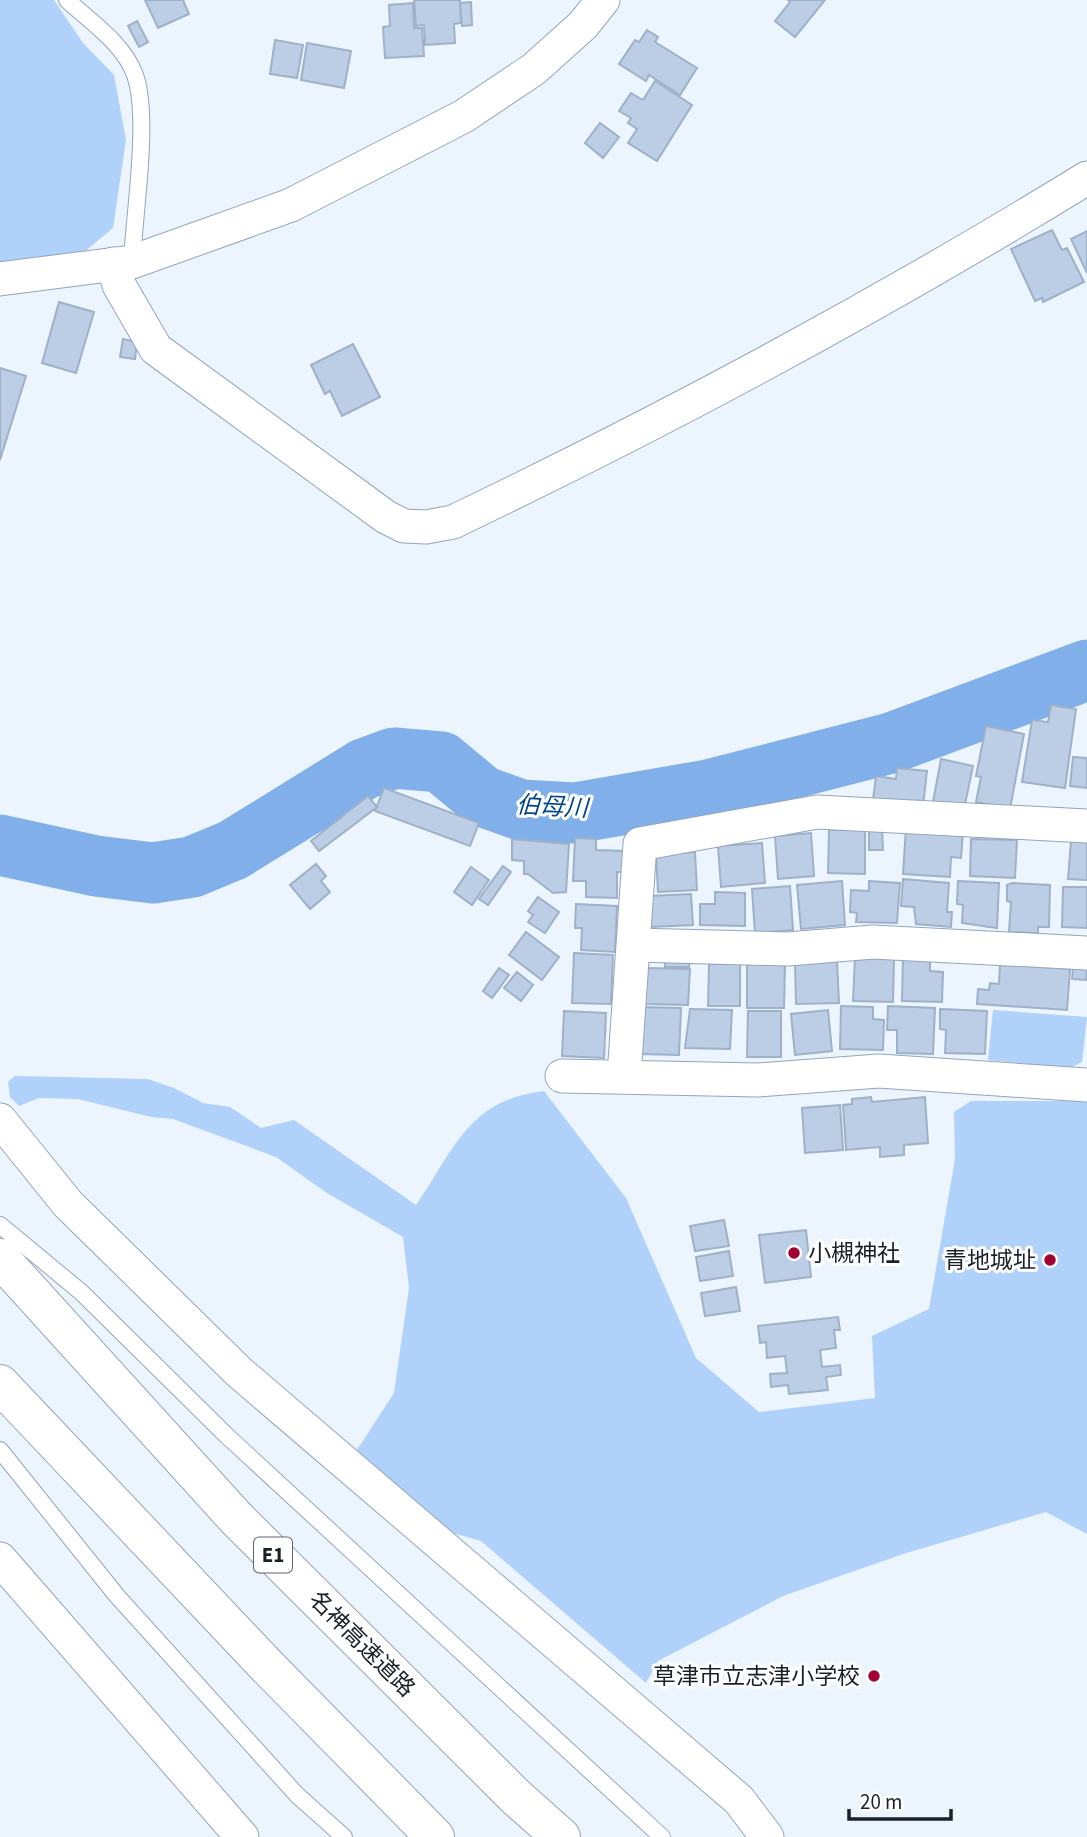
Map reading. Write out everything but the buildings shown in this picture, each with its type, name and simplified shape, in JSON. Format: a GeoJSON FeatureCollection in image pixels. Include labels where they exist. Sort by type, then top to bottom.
{"type":"FeatureCollection","features":[{"type":"Feature","properties":{"kind":"highway","name":"名神高速道路"},"geometry":{"type":"LineString","coordinates":[[0,1258],[236,1518],[516,1797],[561,1837]]}},
{"type":"Feature","properties":{"kind":"highway"},"geometry":{"type":"LineString","coordinates":[[0,1384],[264,1663],[436,1837]]}},
{"type":"Feature","properties":{"kind":"street"},"geometry":{"type":"LineString","coordinates":[[0,279],[123,263],[291,205],[464,116],[534,69],[583,25],[603,0]]}},
{"type":"Feature","properties":{"kind":"street"},"geometry":{"type":"LineString","coordinates":[[123,263],[119,285],[156,349],[211,386],[358,498],[404,526],[426,527],[453,522],[681,409],[971,249],[1087,178]]}},
{"type":"Feature","properties":{"kind":"street"},"geometry":{"type":"LineString","coordinates":[[624,1076],[640,844],[817,812],[1087,826]]}},
{"type":"Feature","properties":{"kind":"street"},"geometry":{"type":"LineString","coordinates":[[634,945],[788,949],[873,942],[1087,953]]}},
{"type":"Feature","properties":{"kind":"street"},"geometry":{"type":"LineString","coordinates":[[562,1076],[758,1080],[879,1071],[1087,1085]]}},
{"type":"Feature","properties":{"kind":"street"},"geometry":{"type":"LineString","coordinates":[[0,1120],[68,1204],[239,1372],[739,1800],[768,1837]]}},
{"type":"Feature","properties":{"kind":"street"},"geometry":{"type":"LineString","coordinates":[[0,1559],[69,1642],[242,1837]]}},
{"type":"Feature","properties":{"kind":"lane"},"geometry":{"type":"LineString","coordinates":[[67,0],[119,48],[135,75],[141,125],[123,263]]}},
{"type":"Feature","properties":{"kind":"lane"},"geometry":{"type":"LineString","coordinates":[[0,1224],[81,1292],[227,1436],[662,1837]]}},
{"type":"Feature","properties":{"kind":"lane"},"geometry":{"type":"LineString","coordinates":[[0,1450],[117,1596],[297,1795],[344,1837]]}},
{"type":"Feature","properties":{"kind":"shaded area"},"geometry":{"type":"Polygon","coordinates":[[[0,0],[54,0],[83,43],[114,75],[126,140],[113,228],[83,253],[0,263],[0,0]]]}},
{"type":"Feature","properties":{"kind":"shaded area"},"geometry":{"type":"Polygon","coordinates":[[[993,1010],[1087,1017],[1082,1062],[1070,1068],[988,1060],[993,1010]]]}},
{"type":"Feature","properties":{"kind":"shaded area"},"geometry":{"type":"Polygon","coordinates":[[[15,1076],[148,1079],[174,1088],[203,1103],[230,1107],[261,1128],[294,1120],[416,1205],[454,1146],[480,1116],[518,1096],[544,1091],[626,1198],[696,1358],[759,1412],[875,1398],[872,1336],[929,1309],[955,1159],[954,1112],[971,1101],[1087,1101],[1087,1534],[1046,1512],[903,1554],[783,1596],[658,1661],[646,1683],[481,1541],[449,1532],[355,1453],[394,1393],[409,1288],[403,1237],[327,1193],[276,1157],[173,1119],[151,1117],[78,1099],[39,1098],[19,1106],[10,1097],[8,1082],[15,1076]]]}},
{"type":"Feature","properties":{"kind":"waterway","name":"伯母川"},"geometry":{"type":"LineString","coordinates":[[0,845],[96,866],[153,873],[192,867],[233,850],[364,769],[394,758],[441,762],[482,796],[521,810],[575,813],[708,790],[891,743],[1087,670]]}},
{"type":"Feature","properties":{"kind":"place","name":"小槻神社"},"geometry":{"type":"Point","coordinates":[794,1253]}},
{"type":"Feature","properties":{"kind":"place","name":"青地城址"},"geometry":{"type":"Point","coordinates":[1050,1260]}},
{"type":"Feature","properties":{"kind":"place","name":"草津市立志津小学校"},"geometry":{"type":"Point","coordinates":[874,1676]}}]}
